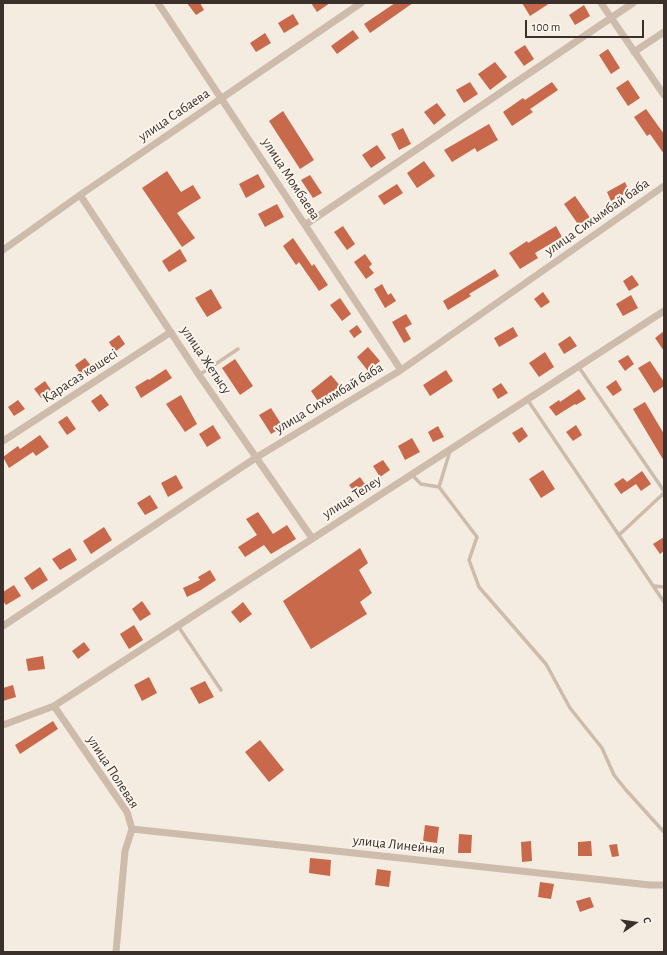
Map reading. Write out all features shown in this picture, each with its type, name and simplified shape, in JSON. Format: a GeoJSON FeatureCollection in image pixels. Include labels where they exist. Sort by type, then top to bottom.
{"type":"FeatureCollection","features":[{"type":"Feature","properties":{"kind":"street","name":"улица Момбаева"},"geometry":{"type":"LineString","coordinates":[[158,3],[401,370]]}},
{"type":"Feature","properties":{"kind":"street","name":"улица Сабаева"},"geometry":{"type":"LineString","coordinates":[[3,250],[361,3]]}},
{"type":"Feature","properties":{"kind":"street"},"geometry":{"type":"LineString","coordinates":[[601,3],[664,95]]}},
{"type":"Feature","properties":{"kind":"street"},"geometry":{"type":"LineString","coordinates":[[305,225],[633,3]]}},
{"type":"Feature","properties":{"kind":"street"},"geometry":{"type":"LineString","coordinates":[[634,52],[664,32]]}},
{"type":"Feature","properties":{"kind":"street","name":"улица Сихымбай баба"},"geometry":{"type":"LineString","coordinates":[[3,626],[257,456],[401,370],[664,186]]}},
{"type":"Feature","properties":{"kind":"street","name":"улица Жетысу"},"geometry":{"type":"LineString","coordinates":[[80,196],[199,375],[257,456],[312,538]]}},
{"type":"Feature","properties":{"kind":"street","name":"улица Телеу"},"geometry":{"type":"LineString","coordinates":[[3,725],[54,706],[578,366],[663,313]]}},
{"type":"Feature","properties":{"kind":"street","name":"Қарасаз көшесі"},"geometry":{"type":"LineString","coordinates":[[3,441],[171,332]]}},
{"type":"Feature","properties":{"kind":"street","name":"улица Полевая"},"geometry":{"type":"LineString","coordinates":[[54,706],[127,812],[132,829],[125,851],[116,952]]}},
{"type":"Feature","properties":{"kind":"street","name":"улица Линейная"},"geometry":{"type":"LineString","coordinates":[[132,829],[650,885],[664,885]]}},
{"type":"Feature","properties":{"kind":"lane"},"geometry":{"type":"LineString","coordinates":[[199,375],[238,349]]}},
{"type":"Feature","properties":{"kind":"lane"},"geometry":{"type":"LineString","coordinates":[[578,366],[664,492],[619,535]]}},
{"type":"Feature","properties":{"kind":"lane"},"geometry":{"type":"LineString","coordinates":[[527,399],[664,602]]}},
{"type":"Feature","properties":{"kind":"lane"},"geometry":{"type":"LineString","coordinates":[[439,487],[451,448]]}},
{"type":"Feature","properties":{"kind":"lane"},"geometry":{"type":"LineString","coordinates":[[411,474],[421,484],[439,487],[477,537],[468,560],[479,587],[546,664],[570,708],[602,748],[614,775],[664,832]]}},
{"type":"Feature","properties":{"kind":"lane"},"geometry":{"type":"LineString","coordinates":[[654,586],[664,586]]}},
{"type":"Feature","properties":{"kind":"lane"},"geometry":{"type":"LineString","coordinates":[[178,626],[221,690]]}},
{"type":"Feature","properties":{"kind":"building"},"geometry":{"type":"Polygon","coordinates":[[[187,3],[200,3],[204,10],[196,15],[187,3]]]}},
{"type":"Feature","properties":{"kind":"building"},"geometry":{"type":"Polygon","coordinates":[[[311,3],[330,3],[317,12],[311,3]]]}},
{"type":"Feature","properties":{"kind":"building"},"geometry":{"type":"Polygon","coordinates":[[[395,3],[413,3],[370,33],[364,24],[395,3]]]}},
{"type":"Feature","properties":{"kind":"building"},"geometry":{"type":"Polygon","coordinates":[[[522,3],[550,3],[530,16],[522,3]]]}},
{"type":"Feature","properties":{"kind":"building"},"geometry":{"type":"Polygon","coordinates":[[[584,5],[590,16],[575,25],[569,15],[584,5]]]}},
{"type":"Feature","properties":{"kind":"building"},"geometry":{"type":"Polygon","coordinates":[[[293,14],[299,24],[284,33],[278,23],[293,14]]]}},
{"type":"Feature","properties":{"kind":"building"},"geometry":{"type":"Polygon","coordinates":[[[353,30],[359,38],[337,54],[331,46],[353,30]]]}},
{"type":"Feature","properties":{"kind":"building"},"geometry":{"type":"Polygon","coordinates":[[[265,33],[271,43],[256,52],[250,43],[265,33]]]}},
{"type":"Feature","properties":{"kind":"building"},"geometry":{"type":"Polygon","coordinates":[[[525,45],[534,59],[524,66],[514,52],[525,45]]]}},
{"type":"Feature","properties":{"kind":"building"},"geometry":{"type":"Polygon","coordinates":[[[608,49],[620,68],[611,74],[599,55],[608,49]]]}},
{"type":"Feature","properties":{"kind":"building"},"geometry":{"type":"Polygon","coordinates":[[[495,62],[507,77],[490,90],[478,74],[495,62]]]}},
{"type":"Feature","properties":{"kind":"building"},"geometry":{"type":"Polygon","coordinates":[[[628,80],[640,98],[628,106],[616,88],[628,80]]]}},
{"type":"Feature","properties":{"kind":"building"},"geometry":{"type":"Polygon","coordinates":[[[470,82],[478,94],[464,103],[456,90],[470,82]]]}},
{"type":"Feature","properties":{"kind":"building"},"geometry":{"type":"Polygon","coordinates":[[[552,82],[558,90],[530,109],[533,112],[512,126],[503,112],[523,98],[525,100],[552,82]]]}},
{"type":"Feature","properties":{"kind":"building"},"geometry":{"type":"Polygon","coordinates":[[[437,103],[446,115],[434,125],[424,112],[437,103]]]}},
{"type":"Feature","properties":{"kind":"building"},"geometry":{"type":"Polygon","coordinates":[[[646,109],[664,134],[664,154],[650,134],[647,136],[634,117],[646,109]]]}},
{"type":"Feature","properties":{"kind":"building"},"geometry":{"type":"Polygon","coordinates":[[[283,111],[314,160],[300,169],[269,121],[283,111]]]}},
{"type":"Feature","properties":{"kind":"building"},"geometry":{"type":"Polygon","coordinates":[[[489,124],[498,140],[477,152],[475,148],[452,162],[444,150],[489,124]]]}},
{"type":"Feature","properties":{"kind":"building"},"geometry":{"type":"Polygon","coordinates":[[[403,128],[411,144],[399,150],[391,134],[403,128]]]}},
{"type":"Feature","properties":{"kind":"building"},"geometry":{"type":"Polygon","coordinates":[[[377,145],[386,158],[371,168],[362,155],[377,145]]]}},
{"type":"Feature","properties":{"kind":"building"},"geometry":{"type":"Polygon","coordinates":[[[424,161],[435,176],[417,188],[407,173],[424,161]]]}},
{"type":"Feature","properties":{"kind":"building"},"geometry":{"type":"Polygon","coordinates":[[[167,171],[181,192],[193,185],[201,198],[177,213],[195,238],[182,247],[142,188],[167,171]]]}},
{"type":"Feature","properties":{"kind":"building"},"geometry":{"type":"Polygon","coordinates":[[[258,174],[265,187],[246,198],[239,184],[258,174]]]}},
{"type":"Feature","properties":{"kind":"building"},"geometry":{"type":"Polygon","coordinates":[[[310,175],[322,193],[313,198],[301,180],[310,175]]]}},
{"type":"Feature","properties":{"kind":"building"},"geometry":{"type":"Polygon","coordinates":[[[625,182],[629,191],[611,201],[607,192],[625,182]]]}},
{"type":"Feature","properties":{"kind":"building"},"geometry":{"type":"Polygon","coordinates":[[[397,184],[403,193],[384,205],[378,196],[397,184]]]}},
{"type":"Feature","properties":{"kind":"building"},"geometry":{"type":"Polygon","coordinates":[[[575,196],[591,219],[580,227],[564,204],[575,196]]]}},
{"type":"Feature","properties":{"kind":"building"},"geometry":{"type":"Polygon","coordinates":[[[277,204],[284,217],[265,227],[258,214],[277,204]]]}},
{"type":"Feature","properties":{"kind":"building"},"geometry":{"type":"Polygon","coordinates":[[[343,226],[355,244],[347,250],[334,232],[343,226]]]}},
{"type":"Feature","properties":{"kind":"building"},"geometry":{"type":"Polygon","coordinates":[[[556,226],[562,237],[535,253],[538,258],[520,269],[509,253],[527,241],[528,243],[556,226]]]}},
{"type":"Feature","properties":{"kind":"building"},"geometry":{"type":"Polygon","coordinates":[[[293,238],[312,266],[314,264],[328,285],[319,291],[299,262],[296,265],[283,246],[293,238]]]}},
{"type":"Feature","properties":{"kind":"building"},"geometry":{"type":"Polygon","coordinates":[[[180,249],[187,261],[169,272],[162,261],[180,249]]]}},
{"type":"Feature","properties":{"kind":"building"},"geometry":{"type":"Polygon","coordinates":[[[365,254],[372,264],[369,267],[374,273],[366,279],[354,262],[365,254]]]}},
{"type":"Feature","properties":{"kind":"building"},"geometry":{"type":"Polygon","coordinates":[[[495,269],[499,276],[469,294],[471,296],[448,310],[443,301],[495,269]]]}},
{"type":"Feature","properties":{"kind":"building"},"geometry":{"type":"Polygon","coordinates":[[[632,275],[639,285],[629,291],[623,281],[632,275]]]}},
{"type":"Feature","properties":{"kind":"building"},"geometry":{"type":"Polygon","coordinates":[[[382,284],[388,295],[391,293],[396,301],[385,308],[374,289],[382,284]]]}},
{"type":"Feature","properties":{"kind":"building"},"geometry":{"type":"Polygon","coordinates":[[[211,289],[222,308],[207,317],[195,298],[211,289]]]}},
{"type":"Feature","properties":{"kind":"building"},"geometry":{"type":"Polygon","coordinates":[[[543,292],[550,302],[541,308],[534,299],[543,292]]]}},
{"type":"Feature","properties":{"kind":"building"},"geometry":{"type":"Polygon","coordinates":[[[631,295],[638,308],[623,316],[616,304],[631,295]]]}},
{"type":"Feature","properties":{"kind":"building"},"geometry":{"type":"Polygon","coordinates":[[[340,298],[351,314],[342,321],[330,305],[340,298]]]}},
{"type":"Feature","properties":{"kind":"building"},"geometry":{"type":"Polygon","coordinates":[[[406,314],[412,324],[405,328],[411,339],[404,343],[392,322],[406,314]]]}},
{"type":"Feature","properties":{"kind":"building"},"geometry":{"type":"Polygon","coordinates":[[[357,325],[362,332],[354,338],[349,331],[357,325]]]}},
{"type":"Feature","properties":{"kind":"building"},"geometry":{"type":"Polygon","coordinates":[[[513,327],[518,336],[499,347],[494,338],[513,327]]]}},
{"type":"Feature","properties":{"kind":"building"},"geometry":{"type":"Polygon","coordinates":[[[664,331],[664,351],[655,338],[664,331]]]}},
{"type":"Feature","properties":{"kind":"building"},"geometry":{"type":"Polygon","coordinates":[[[119,335],[125,344],[115,352],[109,342],[119,335]]]}},
{"type":"Feature","properties":{"kind":"building"},"geometry":{"type":"Polygon","coordinates":[[[570,336],[577,346],[564,354],[558,344],[570,336]]]}},
{"type":"Feature","properties":{"kind":"building"},"geometry":{"type":"Polygon","coordinates":[[[368,347],[380,361],[368,371],[357,357],[368,347]]]}},
{"type":"Feature","properties":{"kind":"building"},"geometry":{"type":"Polygon","coordinates":[[[545,352],[554,367],[539,377],[529,363],[545,352]]]}},
{"type":"Feature","properties":{"kind":"building"},"geometry":{"type":"Polygon","coordinates":[[[628,355],[634,364],[625,371],[618,361],[628,355]]]}},
{"type":"Feature","properties":{"kind":"building"},"geometry":{"type":"Polygon","coordinates":[[[85,358],[92,367],[81,375],[75,365],[85,358]]]}},
{"type":"Feature","properties":{"kind":"building"},"geometry":{"type":"Polygon","coordinates":[[[235,359],[253,386],[240,395],[222,368],[235,359]]]}},
{"type":"Feature","properties":{"kind":"building"},"geometry":{"type":"Polygon","coordinates":[[[650,361],[664,382],[664,386],[654,393],[638,368],[650,361]]]}},
{"type":"Feature","properties":{"kind":"building"},"geometry":{"type":"Polygon","coordinates":[[[166,369],[172,378],[141,398],[135,387],[166,369]]]}},
{"type":"Feature","properties":{"kind":"building"},"geometry":{"type":"Polygon","coordinates":[[[446,370],[453,381],[430,396],[423,385],[446,370]]]}},
{"type":"Feature","properties":{"kind":"building"},"geometry":{"type":"Polygon","coordinates":[[[331,375],[341,387],[320,404],[311,391],[331,375]]]}},
{"type":"Feature","properties":{"kind":"building"},"geometry":{"type":"Polygon","coordinates":[[[616,380],[622,390],[613,396],[606,387],[616,380]]]}},
{"type":"Feature","properties":{"kind":"building"},"geometry":{"type":"Polygon","coordinates":[[[45,381],[51,390],[41,398],[34,389],[45,381]]]}},
{"type":"Feature","properties":{"kind":"building"},"geometry":{"type":"Polygon","coordinates":[[[501,383],[508,393],[498,399],[492,389],[501,383]]]}},
{"type":"Feature","properties":{"kind":"building"},"geometry":{"type":"Polygon","coordinates":[[[579,389],[586,399],[556,416],[549,407],[559,400],[560,402],[579,389]]]}},
{"type":"Feature","properties":{"kind":"building"},"geometry":{"type":"Polygon","coordinates":[[[101,394],[109,405],[99,412],[91,401],[101,394]]]}},
{"type":"Feature","properties":{"kind":"building"},"geometry":{"type":"Polygon","coordinates":[[[181,395],[197,424],[185,432],[166,404],[181,395]]]}},
{"type":"Feature","properties":{"kind":"building"},"geometry":{"type":"Polygon","coordinates":[[[18,400],[25,409],[14,416],[8,407],[18,400]]]}},
{"type":"Feature","properties":{"kind":"building"},"geometry":{"type":"Polygon","coordinates":[[[645,402],[664,434],[664,461],[633,409],[645,402]]]}},
{"type":"Feature","properties":{"kind":"building"},"geometry":{"type":"Polygon","coordinates":[[[271,408],[283,427],[271,434],[259,415],[271,408]]]}},
{"type":"Feature","properties":{"kind":"building"},"geometry":{"type":"Polygon","coordinates":[[[67,416],[76,429],[67,435],[58,422],[67,416]]]}},
{"type":"Feature","properties":{"kind":"building"},"geometry":{"type":"Polygon","coordinates":[[[213,425],[221,438],[207,447],[199,434],[213,425]]]}},
{"type":"Feature","properties":{"kind":"building"},"geometry":{"type":"Polygon","coordinates":[[[576,425],[582,435],[573,441],[566,432],[576,425]]]}},
{"type":"Feature","properties":{"kind":"building"},"geometry":{"type":"Polygon","coordinates":[[[438,426],[444,437],[433,442],[428,432],[438,426]]]}},
{"type":"Feature","properties":{"kind":"building"},"geometry":{"type":"Polygon","coordinates":[[[522,427],[528,436],[519,443],[512,433],[522,427]]]}},
{"type":"Feature","properties":{"kind":"building"},"geometry":{"type":"Polygon","coordinates":[[[40,435],[49,447],[36,456],[33,452],[9,468],[3,457],[18,446],[20,449],[40,435]]]}},
{"type":"Feature","properties":{"kind":"building"},"geometry":{"type":"Polygon","coordinates":[[[412,438],[420,452],[405,460],[398,446],[412,438]]]}},
{"type":"Feature","properties":{"kind":"building"},"geometry":{"type":"Polygon","coordinates":[[[383,460],[390,470],[380,477],[373,466],[383,460]]]}},
{"type":"Feature","properties":{"kind":"building"},"geometry":{"type":"Polygon","coordinates":[[[543,470],[555,489],[541,498],[529,479],[543,470]]]}},
{"type":"Feature","properties":{"kind":"building"},"geometry":{"type":"Polygon","coordinates":[[[642,471],[651,484],[641,491],[636,484],[621,494],[614,484],[623,478],[627,482],[642,471]]]}},
{"type":"Feature","properties":{"kind":"building"},"geometry":{"type":"Polygon","coordinates":[[[176,475],[183,488],[168,497],[161,483],[176,475]]]}},
{"type":"Feature","properties":{"kind":"building"},"geometry":{"type":"Polygon","coordinates":[[[360,477],[367,487],[357,495],[349,485],[360,477]]]}},
{"type":"Feature","properties":{"kind":"building"},"geometry":{"type":"Polygon","coordinates":[[[150,495],[158,508],[145,515],[137,503],[150,495]]]}},
{"type":"Feature","properties":{"kind":"building"},"geometry":{"type":"Polygon","coordinates":[[[258,512],[273,534],[287,525],[296,539],[271,554],[264,545],[245,557],[238,547],[257,535],[246,519],[258,512]]]}},
{"type":"Feature","properties":{"kind":"building"},"geometry":{"type":"Polygon","coordinates":[[[104,527],[112,540],[91,554],[83,541],[104,527]]]}},
{"type":"Feature","properties":{"kind":"building"},"geometry":{"type":"Polygon","coordinates":[[[664,537],[664,551],[660,554],[653,544],[664,537]]]}},
{"type":"Feature","properties":{"kind":"building"},"geometry":{"type":"Polygon","coordinates":[[[70,548],[77,560],[60,570],[52,559],[70,548]]]}},
{"type":"Feature","properties":{"kind":"building"},"geometry":{"type":"Polygon","coordinates":[[[360,548],[368,563],[359,570],[372,593],[360,602],[367,614],[311,649],[283,601],[360,548]]]}},
{"type":"Feature","properties":{"kind":"building"},"geometry":{"type":"Polygon","coordinates":[[[40,567],[48,580],[32,590],[24,578],[40,567]]]}},
{"type":"Feature","properties":{"kind":"building"},"geometry":{"type":"Polygon","coordinates":[[[210,570],[216,580],[187,597],[183,588],[200,580],[198,577],[210,570]]]}},
{"type":"Feature","properties":{"kind":"building"},"geometry":{"type":"Polygon","coordinates":[[[14,585],[21,596],[6,605],[3,601],[3,592],[14,585]]]}},
{"type":"Feature","properties":{"kind":"building"},"geometry":{"type":"Polygon","coordinates":[[[142,601],[151,614],[140,621],[132,609],[142,601]]]}},
{"type":"Feature","properties":{"kind":"building"},"geometry":{"type":"Polygon","coordinates":[[[243,602],[252,614],[240,623],[231,612],[243,602]]]}},
{"type":"Feature","properties":{"kind":"building"},"geometry":{"type":"Polygon","coordinates":[[[134,625],[143,640],[129,649],[120,634],[134,625]]]}},
{"type":"Feature","properties":{"kind":"building"},"geometry":{"type":"Polygon","coordinates":[[[84,642],[90,650],[78,659],[72,651],[84,642]]]}},
{"type":"Feature","properties":{"kind":"building"},"geometry":{"type":"Polygon","coordinates":[[[43,656],[45,669],[28,671],[26,659],[43,656]]]}},
{"type":"Feature","properties":{"kind":"building"},"geometry":{"type":"Polygon","coordinates":[[[149,677],[157,693],[142,701],[134,685],[149,677]]]}},
{"type":"Feature","properties":{"kind":"building"},"geometry":{"type":"Polygon","coordinates":[[[205,681],[214,697],[199,704],[190,688],[205,681]]]}},
{"type":"Feature","properties":{"kind":"building"},"geometry":{"type":"Polygon","coordinates":[[[13,685],[16,697],[3,701],[3,688],[13,685]]]}},
{"type":"Feature","properties":{"kind":"building"},"geometry":{"type":"Polygon","coordinates":[[[53,721],[58,729],[20,754],[15,745],[53,721]]]}},
{"type":"Feature","properties":{"kind":"building"},"geometry":{"type":"Polygon","coordinates":[[[260,740],[284,770],[269,782],[245,752],[260,740]]]}},
{"type":"Feature","properties":{"kind":"building"},"geometry":{"type":"Polygon","coordinates":[[[425,825],[439,827],[437,843],[423,841],[425,825]]]}},
{"type":"Feature","properties":{"kind":"building"},"geometry":{"type":"Polygon","coordinates":[[[459,834],[472,835],[471,853],[458,853],[459,834]]]}},
{"type":"Feature","properties":{"kind":"building"},"geometry":{"type":"Polygon","coordinates":[[[531,841],[532,861],[522,862],[521,842],[531,841]]]}},
{"type":"Feature","properties":{"kind":"building"},"geometry":{"type":"Polygon","coordinates":[[[591,841],[592,856],[578,856],[578,842],[591,841]]]}},
{"type":"Feature","properties":{"kind":"building"},"geometry":{"type":"Polygon","coordinates":[[[617,844],[619,856],[612,857],[609,845],[617,844]]]}},
{"type":"Feature","properties":{"kind":"building"},"geometry":{"type":"Polygon","coordinates":[[[310,858],[331,860],[330,876],[309,873],[310,858]]]}},
{"type":"Feature","properties":{"kind":"building"},"geometry":{"type":"Polygon","coordinates":[[[377,869],[391,871],[389,887],[375,885],[377,869]]]}},
{"type":"Feature","properties":{"kind":"building"},"geometry":{"type":"Polygon","coordinates":[[[540,882],[554,884],[551,899],[538,897],[540,882]]]}},
{"type":"Feature","properties":{"kind":"building"},"geometry":{"type":"Polygon","coordinates":[[[590,897],[594,907],[580,912],[576,901],[590,897]]]}}]}
